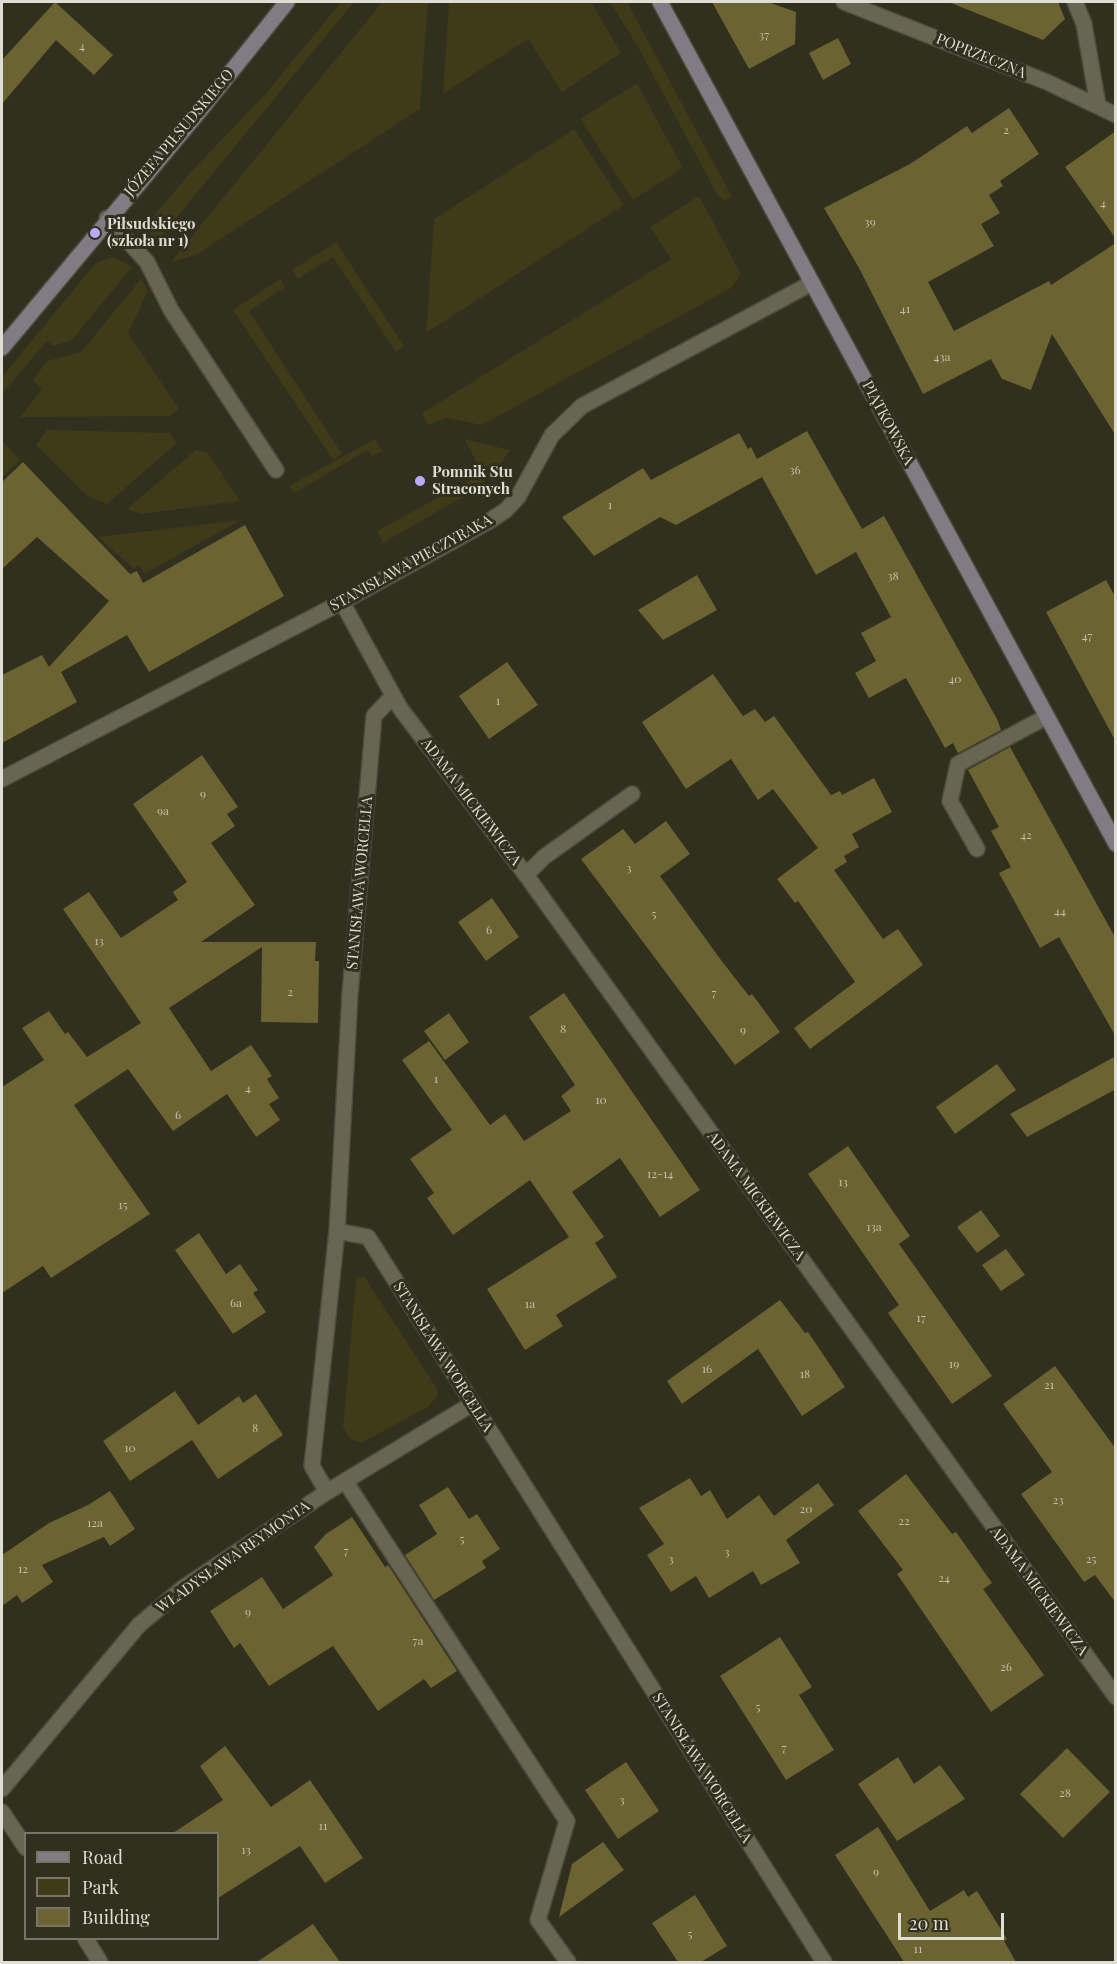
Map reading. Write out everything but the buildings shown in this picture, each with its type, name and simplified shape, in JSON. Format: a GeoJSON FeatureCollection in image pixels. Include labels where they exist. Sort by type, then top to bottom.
{"type":"FeatureCollection","features":[{"type":"Feature","properties":{"kind":"main road","name":"JÓZEFA PIŁSUDSKIEGO"},"geometry":{"type":"LineString","coordinates":[[2,348],[108,218],[198,113],[287,2]]}},
{"type":"Feature","properties":{"kind":"main road","name":"PIĄTKOWSKA"},"geometry":{"type":"LineString","coordinates":[[660,2],[1116,844]]}},
{"type":"Feature","properties":{"kind":"street","name":"POPRZECZNA"},"geometry":{"type":"LineString","coordinates":[[844,2],[1047,82],[1116,115]]}},
{"type":"Feature","properties":{"kind":"street"},"geometry":{"type":"LineString","coordinates":[[1075,2],[1084,24],[1098,105]]}},
{"type":"Feature","properties":{"kind":"street"},"geometry":{"type":"LineString","coordinates":[[108,218],[147,262],[171,310],[276,470]]}},
{"type":"Feature","properties":{"kind":"street","name":"STANISŁAWA PIECZYRAKA"},"geometry":{"type":"LineString","coordinates":[[2,778],[342,602],[506,510],[518,496],[552,435],[582,406],[812,283]]}},
{"type":"Feature","properties":{"kind":"street","name":"ADAMA MICKIEWICZA"},"geometry":{"type":"LineString","coordinates":[[342,602],[392,697],[526,875],[1116,1697]]}},
{"type":"Feature","properties":{"kind":"street","name":"STANISŁAWA WORCELLA"},"geometry":{"type":"LineString","coordinates":[[392,697],[374,716],[370,754],[350,994],[337,1231],[368,1237],[824,1962]]}},
{"type":"Feature","properties":{"kind":"street"},"geometry":{"type":"LineString","coordinates":[[977,849],[950,801],[958,764],[1046,717]]}},
{"type":"Feature","properties":{"kind":"street"},"geometry":{"type":"LineString","coordinates":[[526,875],[544,857],[632,795]]}},
{"type":"Feature","properties":{"kind":"street"},"geometry":{"type":"LineString","coordinates":[[327,1492],[312,1466],[337,1231]]}},
{"type":"Feature","properties":{"kind":"street","name":"WŁADYSŁAWA REYMONTA"},"geometry":{"type":"LineString","coordinates":[[2,1789],[139,1625],[183,1588],[327,1492],[472,1404]]}},
{"type":"Feature","properties":{"kind":"street"},"geometry":{"type":"LineString","coordinates":[[345,1481],[567,1821],[538,1920],[568,1962]]}},
{"type":"Feature","properties":{"kind":"street"},"geometry":{"type":"LineString","coordinates":[[2,1812],[24,1845]]}},
{"type":"Feature","properties":{"kind":"street"},"geometry":{"type":"LineString","coordinates":[[86,1940],[100,1962]]}},
{"type":"Feature","properties":{"kind":"green space"},"geometry":{"type":"Polygon","coordinates":[[[341,2],[354,2],[154,245],[150,235],[151,219],[189,174],[267,92],[341,2]]]}},
{"type":"Feature","properties":{"kind":"green space"},"geometry":{"type":"Polygon","coordinates":[[[382,2],[428,2],[420,109],[196,255],[171,262],[382,2]]]}},
{"type":"Feature","properties":{"kind":"green space"},"geometry":{"type":"Polygon","coordinates":[[[449,2],[591,2],[621,53],[562,92],[528,39],[443,94],[449,2]]]}},
{"type":"Feature","properties":{"kind":"green space"},"geometry":{"type":"Polygon","coordinates":[[[610,2],[627,2],[732,197],[724,201],[718,196],[638,47],[610,2]]]}},
{"type":"Feature","properties":{"kind":"green space"},"geometry":{"type":"Polygon","coordinates":[[[637,83],[683,168],[633,200],[580,119],[637,83]]]}},
{"type":"Feature","properties":{"kind":"green space"},"geometry":{"type":"Polygon","coordinates":[[[574,129],[624,205],[426,333],[434,219],[574,129]]]}},
{"type":"Feature","properties":{"kind":"green space"},"geometry":{"type":"Polygon","coordinates":[[[699,196],[741,274],[731,288],[482,425],[446,418],[428,425],[422,413],[671,259],[650,227],[699,196]]]}},
{"type":"Feature","properties":{"kind":"green space"},"geometry":{"type":"Polygon","coordinates":[[[336,242],[404,346],[396,352],[333,257],[298,279],[292,270],[336,242]]]}},
{"type":"Feature","properties":{"kind":"green space"},"geometry":{"type":"Polygon","coordinates":[[[114,257],[132,267],[72,340],[53,346],[47,341],[2,394],[2,377],[93,266],[102,260],[114,257]]]}},
{"type":"Feature","properties":{"kind":"green space"},"geometry":{"type":"Polygon","coordinates":[[[141,279],[148,291],[128,333],[179,409],[170,416],[20,417],[42,389],[33,380],[47,361],[81,352],[141,279]]]}},
{"type":"Feature","properties":{"kind":"green space"},"geometry":{"type":"Polygon","coordinates":[[[280,279],[285,287],[249,311],[342,454],[333,460],[233,310],[280,279]]]}},
{"type":"Feature","properties":{"kind":"green space"},"geometry":{"type":"Polygon","coordinates":[[[47,430],[170,433],[177,443],[107,504],[86,495],[36,445],[47,430]]]}},
{"type":"Feature","properties":{"kind":"green space"},"geometry":{"type":"Polygon","coordinates":[[[375,439],[382,451],[372,456],[368,450],[294,493],[289,486],[375,439]]]}},
{"type":"Feature","properties":{"kind":"green space"},"geometry":{"type":"Polygon","coordinates":[[[464,439],[510,450],[500,465],[478,488],[383,543],[377,531],[483,473],[464,439]]]}},
{"type":"Feature","properties":{"kind":"green space"},"geometry":{"type":"Polygon","coordinates":[[[2,440],[20,460],[2,477],[2,440]]]}},
{"type":"Feature","properties":{"kind":"green space"},"geometry":{"type":"Polygon","coordinates":[[[196,450],[208,453],[240,501],[141,514],[127,509],[196,450]]]}},
{"type":"Feature","properties":{"kind":"green space"},"geometry":{"type":"Polygon","coordinates":[[[241,520],[144,574],[139,565],[134,569],[98,537],[241,520]]]}},
{"type":"Feature","properties":{"kind":"green space"},"geometry":{"type":"Polygon","coordinates":[[[364,1276],[437,1389],[437,1397],[428,1407],[361,1443],[349,1438],[343,1427],[356,1280],[364,1276]]]}},
{"type":"Feature","properties":{"kind":"place","name":"Piłsudskiego (szkoła nr 1)"},"geometry":{"type":"Point","coordinates":[95,233]}},
{"type":"Feature","properties":{"kind":"place","name":"Pomnik Stu Straconych"},"geometry":{"type":"Point","coordinates":[420,481]}}]}
